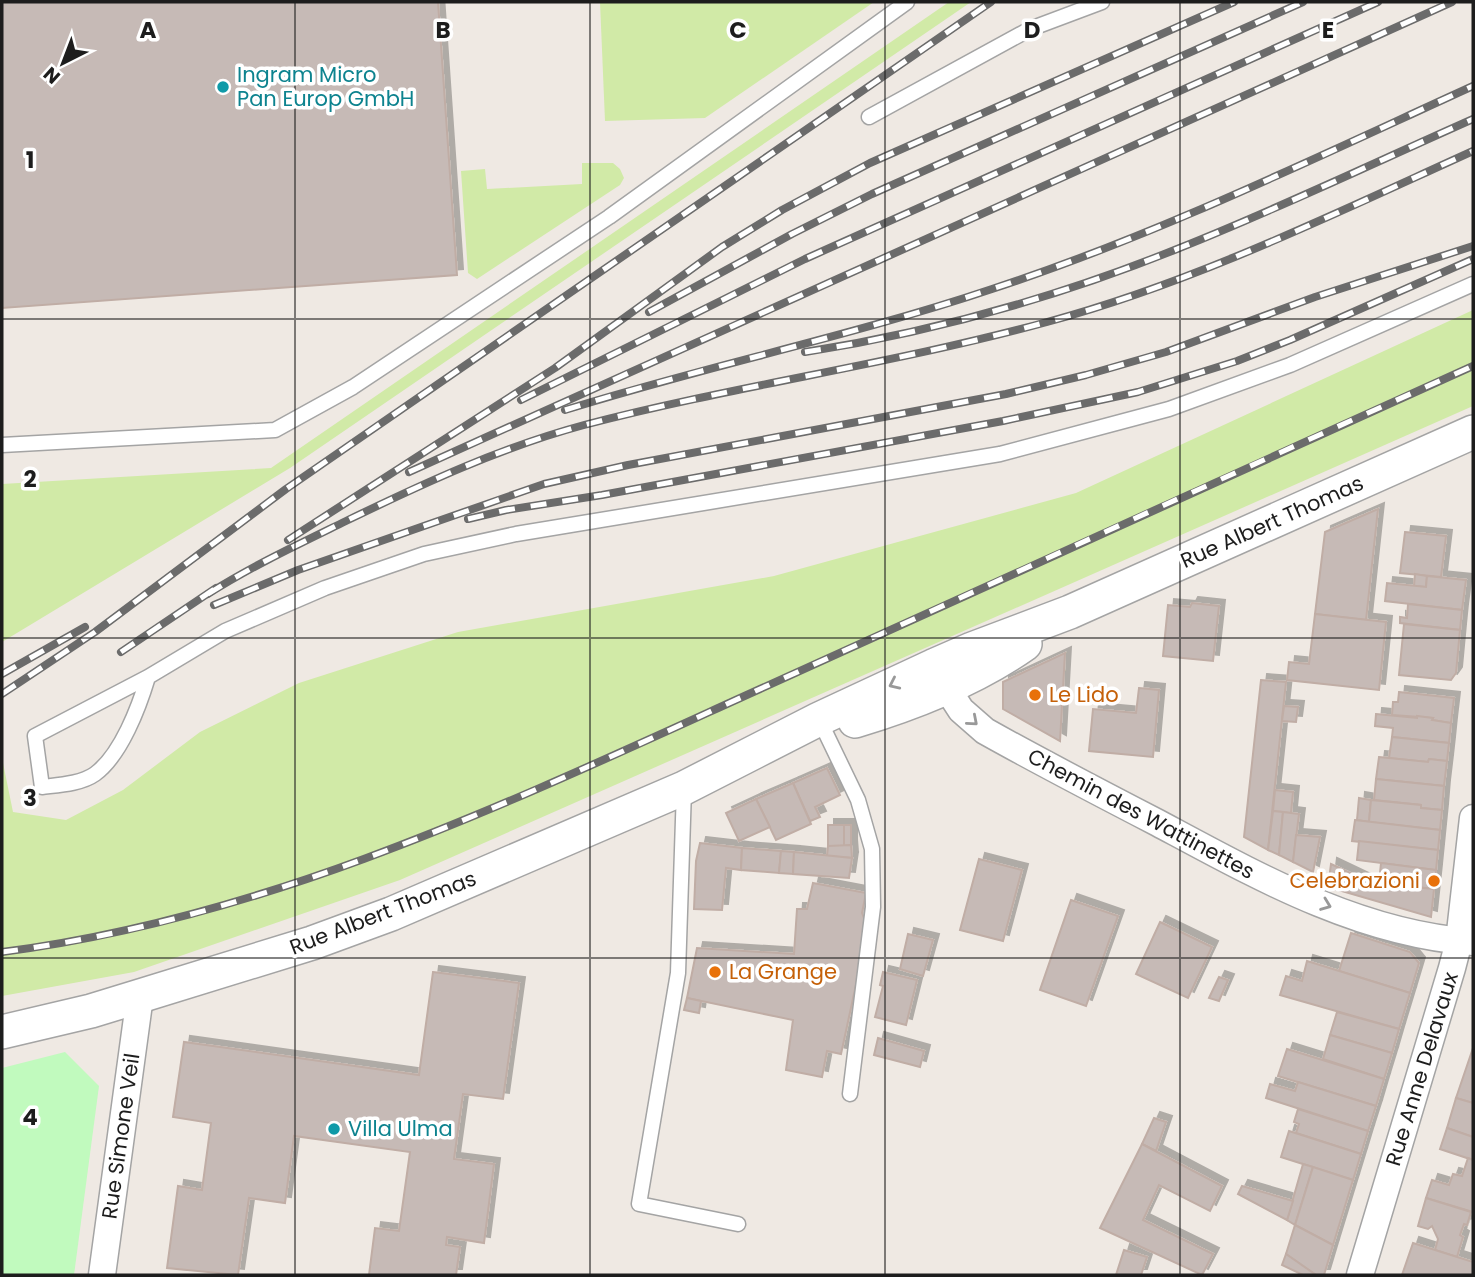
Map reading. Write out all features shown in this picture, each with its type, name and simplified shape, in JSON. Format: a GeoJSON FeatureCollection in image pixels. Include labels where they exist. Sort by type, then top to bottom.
{"type":"FeatureCollection","features":[{"type":"Feature","properties":{"kind":"street","name":"Rue Albert Thomas"},"geometry":{"type":"LineString","coordinates":[[2,1032],[140,996],[312,943],[391,914],[684,788],[750,755],[939,677],[972,649],[1070,612],[1473,432]]}},
{"type":"Feature","properties":{"kind":"street","name":"Chemin des Wattinettes"},"geometry":{"type":"LineString","coordinates":[[939,677],[961,710],[985,731],[1273,884],[1328,907],[1383,925],[1428,937],[1466,942]]}},
{"type":"Feature","properties":{"kind":"street","name":"Rue Anne Delavaux"},"geometry":{"type":"LineString","coordinates":[[1360,1275],[1444,998],[1466,942],[1473,818]]}},
{"type":"Feature","properties":{"kind":"street","name":"Rue Simone Veil"},"geometry":{"type":"LineString","coordinates":[[102,1275],[140,996]]}},
{"type":"Feature","properties":{"kind":"lane"},"geometry":{"type":"LineString","coordinates":[[2,445],[275,430],[353,387],[609,217],[907,2]]}},
{"type":"Feature","properties":{"kind":"lane"},"geometry":{"type":"LineString","coordinates":[[869,117],[1030,29],[1102,2]]}},
{"type":"Feature","properties":{"kind":"lane"},"geometry":{"type":"LineString","coordinates":[[148,677],[139,706],[118,748],[95,774],[73,782],[42,787],[35,736],[148,677],[225,631],[325,587],[424,554],[516,534],[1000,454],[1181,404],[1290,365],[1473,284]]}},
{"type":"Feature","properties":{"kind":"lane"},"geometry":{"type":"LineString","coordinates":[[822,725],[858,800],[872,849],[873,907],[850,1094]]}},
{"type":"Feature","properties":{"kind":"lane"},"geometry":{"type":"LineString","coordinates":[[684,788],[678,974],[639,1204],[737,1224]]}},
{"type":"Feature","properties":{"kind":"green space"},"geometry":{"type":"Polygon","coordinates":[[[600,2],[874,2],[705,118],[605,121],[600,2]]]}},
{"type":"Feature","properties":{"kind":"green space"},"geometry":{"type":"Polygon","coordinates":[[[949,2],[971,2],[290,468],[2,642],[2,484],[271,468],[949,2]]]}},
{"type":"Feature","properties":{"kind":"green space"},"geometry":{"type":"Polygon","coordinates":[[[582,163],[613,163],[624,178],[620,185],[477,279],[468,273],[461,171],[485,169],[487,189],[582,184],[582,163]]]}},
{"type":"Feature","properties":{"kind":"green space"},"geometry":{"type":"Polygon","coordinates":[[[1473,310],[1473,406],[400,880],[134,972],[2,996],[2,758],[13,812],[66,820],[123,790],[200,732],[299,683],[458,632],[774,576],[1076,493],[1473,310]]]}},
{"type":"Feature","properties":{"kind":"green space"},"geometry":{"type":"Polygon","coordinates":[[[65,1052],[99,1086],[74,1275],[2,1275],[2,1068],[65,1052]]]}},
{"type":"Feature","properties":{"kind":"building","name":"Ingram Micro Pan Europ GmbH"},"geometry":{"type":"Polygon","coordinates":[[[2,2],[438,2],[457,275],[2,308],[2,2]]]}},
{"type":"Feature","properties":{"kind":"building"},"geometry":{"type":"Polygon","coordinates":[[[1378,509],[1366,620],[1315,614],[1325,532],[1378,509]]]}},
{"type":"Feature","properties":{"kind":"building"},"geometry":{"type":"Polygon","coordinates":[[[1405,532],[1446,536],[1441,577],[1400,573],[1405,532]]]}},
{"type":"Feature","properties":{"kind":"building"},"geometry":{"type":"Polygon","coordinates":[[[1415,574],[1427,576],[1426,587],[1414,586],[1415,574]]]}},
{"type":"Feature","properties":{"kind":"building"},"geometry":{"type":"Polygon","coordinates":[[[1427,576],[1466,580],[1462,610],[1385,601],[1387,583],[1426,587],[1427,576]]]}},
{"type":"Feature","properties":{"kind":"building"},"geometry":{"type":"Polygon","coordinates":[[[1192,603],[1219,606],[1213,661],[1163,656],[1168,605],[1190,607],[1192,603]]]}},
{"type":"Feature","properties":{"kind":"building"},"geometry":{"type":"Polygon","coordinates":[[[1408,604],[1462,610],[1460,630],[1400,623],[1400,617],[1407,618],[1408,604]]]}},
{"type":"Feature","properties":{"kind":"building"},"geometry":{"type":"Polygon","coordinates":[[[1315,614],[1386,622],[1379,690],[1287,680],[1289,662],[1309,664],[1315,614]]]}},
{"type":"Feature","properties":{"kind":"building"},"geometry":{"type":"Polygon","coordinates":[[[1404,624],[1460,630],[1456,673],[1451,680],[1399,675],[1404,624]]]}},
{"type":"Feature","properties":{"kind":"building"},"geometry":{"type":"Polygon","coordinates":[[[1065,653],[1060,741],[1003,709],[1003,682],[1065,653]]]}},
{"type":"Feature","properties":{"kind":"building"},"geometry":{"type":"Polygon","coordinates":[[[1261,680],[1286,682],[1268,850],[1244,837],[1261,680]]]}},
{"type":"Feature","properties":{"kind":"building"},"geometry":{"type":"Polygon","coordinates":[[[1139,688],[1159,690],[1153,757],[1089,751],[1093,709],[1136,713],[1139,688]]]}},
{"type":"Feature","properties":{"kind":"building"},"geometry":{"type":"Polygon","coordinates":[[[1399,692],[1454,698],[1451,723],[1432,720],[1433,718],[1392,715],[1393,702],[1398,702],[1399,692]]]}},
{"type":"Feature","properties":{"kind":"building"},"geometry":{"type":"Polygon","coordinates":[[[1284,706],[1298,707],[1296,722],[1282,721],[1284,706]]]}},
{"type":"Feature","properties":{"kind":"building"},"geometry":{"type":"Polygon","coordinates":[[[1376,714],[1417,716],[1451,723],[1449,743],[1392,737],[1393,728],[1375,726],[1376,714]]]}},
{"type":"Feature","properties":{"kind":"building"},"geometry":{"type":"Polygon","coordinates":[[[1392,737],[1449,743],[1447,761],[1389,758],[1392,737]]]}},
{"type":"Feature","properties":{"kind":"building"},"geometry":{"type":"Polygon","coordinates":[[[1379,757],[1428,762],[1429,759],[1447,761],[1444,786],[1376,779],[1379,757]]]}},
{"type":"Feature","properties":{"kind":"building"},"geometry":{"type":"Polygon","coordinates":[[[827,768],[840,795],[815,807],[820,817],[810,821],[793,783],[827,768]]]}},
{"type":"Feature","properties":{"kind":"building"},"geometry":{"type":"Polygon","coordinates":[[[1376,779],[1444,786],[1442,810],[1374,800],[1376,779]]]}},
{"type":"Feature","properties":{"kind":"building"},"geometry":{"type":"Polygon","coordinates":[[[793,783],[811,824],[776,840],[756,799],[793,783]]]}},
{"type":"Feature","properties":{"kind":"building"},"geometry":{"type":"Polygon","coordinates":[[[1275,790],[1293,792],[1291,813],[1273,811],[1275,790]]]}},
{"type":"Feature","properties":{"kind":"building"},"geometry":{"type":"Polygon","coordinates":[[[1359,798],[1371,800],[1369,822],[1357,820],[1359,798]]]}},
{"type":"Feature","properties":{"kind":"building"},"geometry":{"type":"Polygon","coordinates":[[[756,799],[770,827],[739,841],[726,813],[756,799]]]}},
{"type":"Feature","properties":{"kind":"building"},"geometry":{"type":"Polygon","coordinates":[[[1371,800],[1442,810],[1440,830],[1369,822],[1371,800]]]}},
{"type":"Feature","properties":{"kind":"building"},"geometry":{"type":"Polygon","coordinates":[[[1273,811],[1283,812],[1279,855],[1268,850],[1273,811]]]}},
{"type":"Feature","properties":{"kind":"building"},"geometry":{"type":"Polygon","coordinates":[[[1283,812],[1299,814],[1293,862],[1279,855],[1283,812]]]}},
{"type":"Feature","properties":{"kind":"building"},"geometry":{"type":"Polygon","coordinates":[[[1355,820],[1440,830],[1438,850],[1352,841],[1355,820]]]}},
{"type":"Feature","properties":{"kind":"building"},"geometry":{"type":"Polygon","coordinates":[[[828,825],[844,825],[844,846],[828,846],[828,825]]]}},
{"type":"Feature","properties":{"kind":"building"},"geometry":{"type":"Polygon","coordinates":[[[844,825],[851,825],[851,845],[844,846],[844,825]]]}},
{"type":"Feature","properties":{"kind":"building"},"geometry":{"type":"Polygon","coordinates":[[[1296,835],[1320,837],[1313,872],[1293,862],[1296,835]]]}},
{"type":"Feature","properties":{"kind":"building"},"geometry":{"type":"Polygon","coordinates":[[[1359,841],[1438,850],[1436,870],[1357,860],[1359,841]]]}},
{"type":"Feature","properties":{"kind":"building"},"geometry":{"type":"Polygon","coordinates":[[[700,843],[742,848],[741,870],[726,868],[722,910],[694,909],[696,861],[700,843]]]}},
{"type":"Feature","properties":{"kind":"building"},"geometry":{"type":"Polygon","coordinates":[[[851,845],[852,858],[827,856],[828,846],[851,845]]]}},
{"type":"Feature","properties":{"kind":"building"},"geometry":{"type":"Polygon","coordinates":[[[742,848],[781,851],[779,873],[741,870],[742,848]]]}},
{"type":"Feature","properties":{"kind":"building"},"geometry":{"type":"Polygon","coordinates":[[[781,851],[794,852],[793,874],[779,873],[781,851]]]}},
{"type":"Feature","properties":{"kind":"building"},"geometry":{"type":"Polygon","coordinates":[[[794,852],[852,858],[849,878],[793,874],[794,852]]]}},
{"type":"Feature","properties":{"kind":"building"},"geometry":{"type":"Polygon","coordinates":[[[979,859],[1022,870],[1003,941],[960,930],[979,859]]]}},
{"type":"Feature","properties":{"kind":"building"},"geometry":{"type":"Polygon","coordinates":[[[1381,863],[1436,870],[1434,889],[1379,883],[1381,863]]]}},
{"type":"Feature","properties":{"kind":"building"},"geometry":{"type":"Polygon","coordinates":[[[1331,864],[1371,883],[1434,889],[1431,917],[1328,887],[1331,864]]]}},
{"type":"Feature","properties":{"kind":"building"},"geometry":{"type":"Polygon","coordinates":[[[813,883],[866,893],[862,913],[865,921],[860,966],[841,1054],[827,1051],[822,1077],[786,1070],[793,1020],[687,998],[697,948],[794,954],[797,909],[807,909],[813,883]]]}},
{"type":"Feature","properties":{"kind":"building"},"geometry":{"type":"Polygon","coordinates":[[[1071,900],[1118,916],[1086,1006],[1040,990],[1071,900]]]}},
{"type":"Feature","properties":{"kind":"building"},"geometry":{"type":"Polygon","coordinates":[[[1160,922],[1212,947],[1188,998],[1136,974],[1160,922]]]}},
{"type":"Feature","properties":{"kind":"building"},"geometry":{"type":"Polygon","coordinates":[[[1351,933],[1410,952],[1419,963],[1410,993],[1339,971],[1351,933]]]}},
{"type":"Feature","properties":{"kind":"building"},"geometry":{"type":"Polygon","coordinates":[[[908,934],[933,940],[923,976],[900,969],[908,934]]]}},
{"type":"Feature","properties":{"kind":"building"},"geometry":{"type":"Polygon","coordinates":[[[1307,961],[1410,993],[1399,1029],[1280,995],[1286,976],[1302,981],[1307,961]]]}},
{"type":"Feature","properties":{"kind":"building","name":"Villa Ulma"},"geometry":{"type":"Polygon","coordinates":[[[433,972],[519,983],[503,1099],[463,1094],[454,1159],[494,1164],[484,1243],[447,1237],[446,1245],[460,1247],[456,1275],[369,1275],[375,1228],[399,1231],[410,1152],[294,1136],[285,1203],[249,1198],[238,1275],[167,1268],[178,1186],[202,1190],[211,1123],[173,1117],[184,1042],[419,1075],[433,972]]]}},
{"type":"Feature","properties":{"kind":"building"},"geometry":{"type":"Polygon","coordinates":[[[883,972],[917,980],[906,1025],[875,1017],[883,986],[880,985],[883,972]]]}},
{"type":"Feature","properties":{"kind":"building"},"geometry":{"type":"Polygon","coordinates":[[[1219,977],[1228,980],[1219,1001],[1209,998],[1219,977]]]}},
{"type":"Feature","properties":{"kind":"building"},"geometry":{"type":"Polygon","coordinates":[[[687,998],[701,1001],[699,1013],[684,1010],[687,998]]]}},
{"type":"Feature","properties":{"kind":"building"},"geometry":{"type":"Polygon","coordinates":[[[1337,1012],[1399,1029],[1392,1053],[1330,1035],[1337,1012]]]}},
{"type":"Feature","properties":{"kind":"building"},"geometry":{"type":"Polygon","coordinates":[[[1330,1035],[1392,1053],[1384,1079],[1323,1059],[1330,1035]]]}},
{"type":"Feature","properties":{"kind":"building"},"geometry":{"type":"Polygon","coordinates":[[[878,1038],[924,1051],[920,1067],[874,1055],[878,1038]]]}},
{"type":"Feature","properties":{"kind":"building"},"geometry":{"type":"Polygon","coordinates":[[[1473,1048],[1473,1103],[1456,1098],[1473,1048]]]}},
{"type":"Feature","properties":{"kind":"building"},"geometry":{"type":"Polygon","coordinates":[[[1287,1049],[1384,1079],[1376,1106],[1278,1076],[1287,1049]]]}},
{"type":"Feature","properties":{"kind":"building"},"geometry":{"type":"Polygon","coordinates":[[[1298,1082],[1376,1106],[1368,1131],[1266,1098],[1270,1084],[1295,1091],[1298,1082]]]}},
{"type":"Feature","properties":{"kind":"building"},"geometry":{"type":"Polygon","coordinates":[[[1456,1098],[1473,1103],[1473,1137],[1447,1128],[1456,1098]]]}},
{"type":"Feature","properties":{"kind":"building"},"geometry":{"type":"Polygon","coordinates":[[[1298,1109],[1368,1131],[1361,1154],[1296,1133],[1299,1124],[1294,1122],[1298,1109]]]}},
{"type":"Feature","properties":{"kind":"building"},"geometry":{"type":"Polygon","coordinates":[[[1154,1118],[1166,1122],[1156,1151],[1142,1144],[1154,1118]]]}},
{"type":"Feature","properties":{"kind":"building"},"geometry":{"type":"Polygon","coordinates":[[[1447,1128],[1473,1137],[1473,1160],[1440,1149],[1447,1128]]]}},
{"type":"Feature","properties":{"kind":"building"},"geometry":{"type":"Polygon","coordinates":[[[1289,1131],[1361,1154],[1353,1180],[1281,1157],[1289,1131]]]}},
{"type":"Feature","properties":{"kind":"building"},"geometry":{"type":"Polygon","coordinates":[[[1142,1144],[1222,1186],[1210,1211],[1159,1185],[1143,1220],[1213,1254],[1202,1275],[1100,1228],[1142,1144]]]}},
{"type":"Feature","properties":{"kind":"building"},"geometry":{"type":"Polygon","coordinates":[[[1468,1158],[1473,1160],[1473,1212],[1426,1198],[1432,1180],[1449,1185],[1453,1174],[1462,1176],[1468,1158]]]}},
{"type":"Feature","properties":{"kind":"building"},"geometry":{"type":"Polygon","coordinates":[[[1303,1164],[1313,1167],[1295,1225],[1287,1220],[1303,1164]]]}},
{"type":"Feature","properties":{"kind":"building"},"geometry":{"type":"Polygon","coordinates":[[[1313,1167],[1353,1180],[1333,1245],[1295,1225],[1313,1167]]]}},
{"type":"Feature","properties":{"kind":"building"},"geometry":{"type":"Polygon","coordinates":[[[1242,1186],[1293,1201],[1287,1220],[1238,1194],[1242,1186]]]}},
{"type":"Feature","properties":{"kind":"building"},"geometry":{"type":"Polygon","coordinates":[[[1426,1198],[1471,1212],[1460,1235],[1463,1237],[1457,1257],[1435,1250],[1438,1239],[1432,1226],[1428,1229],[1418,1226],[1426,1198]]]}},
{"type":"Feature","properties":{"kind":"building"},"geometry":{"type":"Polygon","coordinates":[[[1295,1225],[1333,1245],[1324,1275],[1316,1275],[1286,1254],[1295,1225]]]}},
{"type":"Feature","properties":{"kind":"building"},"geometry":{"type":"Polygon","coordinates":[[[1413,1243],[1473,1262],[1473,1275],[1402,1275],[1413,1243]]]}},
{"type":"Feature","properties":{"kind":"building"},"geometry":{"type":"Polygon","coordinates":[[[1124,1250],[1147,1257],[1141,1275],[1116,1275],[1124,1250]]]}},
{"type":"Feature","properties":{"kind":"building"},"geometry":{"type":"Polygon","coordinates":[[[1286,1254],[1316,1275],[1303,1275],[1282,1265],[1286,1254]]]}},
{"type":"Feature","properties":{"kind":"railway"},"geometry":{"type":"LineString","coordinates":[[2,694],[95,632],[286,489],[991,2]]}},
{"type":"Feature","properties":{"kind":"railway"},"geometry":{"type":"LineString","coordinates":[[288,540],[555,368],[722,247],[782,210],[870,163],[1234,2]]}},
{"type":"Feature","properties":{"kind":"railway"},"geometry":{"type":"LineString","coordinates":[[649,312],[872,194],[1303,2]]}},
{"type":"Feature","properties":{"kind":"railway"},"geometry":{"type":"LineString","coordinates":[[521,400],[805,259],[1378,2]]}},
{"type":"Feature","properties":{"kind":"railway"},"geometry":{"type":"LineString","coordinates":[[409,472],[1452,2]]}},
{"type":"Feature","properties":{"kind":"railway"},"geometry":{"type":"LineString","coordinates":[[565,410],[886,322],[1054,268],[1235,194],[1473,86]]}},
{"type":"Feature","properties":{"kind":"railway"},"geometry":{"type":"LineString","coordinates":[[805,352],[949,323],[1044,296],[1136,265],[1255,217],[1473,119]]}},
{"type":"Feature","properties":{"kind":"railway"},"geometry":{"type":"LineString","coordinates":[[208,594],[276,556],[375,507],[463,467],[523,444],[642,411],[989,337],[1102,306],[1263,245],[1473,151]]}},
{"type":"Feature","properties":{"kind":"railway"},"geometry":{"type":"LineString","coordinates":[[214,605],[298,570],[544,484],[628,465],[1006,394],[1086,375],[1166,352],[1315,297],[1473,246]]}},
{"type":"Feature","properties":{"kind":"railway"},"geometry":{"type":"LineString","coordinates":[[468,519],[1003,421],[1138,392],[1237,361],[1290,340],[1473,259]]}},
{"type":"Feature","properties":{"kind":"railway"},"geometry":{"type":"LineString","coordinates":[[2,952],[102,935],[199,912],[296,883],[484,812],[1473,366]]}},
{"type":"Feature","properties":{"kind":"railway"},"geometry":{"type":"LineString","coordinates":[[121,652],[216,588]]}},
{"type":"Feature","properties":{"kind":"railway"},"geometry":{"type":"LineString","coordinates":[[2,674],[85,627]]}},
{"type":"Feature","properties":{"kind":"place","name":"Ingram Micro Pan Europ GmbH"},"geometry":{"type":"Point","coordinates":[223,87]}},
{"type":"Feature","properties":{"kind":"place","name":"Le Lido"},"geometry":{"type":"Point","coordinates":[1035,695]}},
{"type":"Feature","properties":{"kind":"place","name":"Celebrazioni"},"geometry":{"type":"Point","coordinates":[1434,881]}},
{"type":"Feature","properties":{"kind":"place","name":"La Grange"},"geometry":{"type":"Point","coordinates":[715,972]}},
{"type":"Feature","properties":{"kind":"place","name":"Villa Ulma"},"geometry":{"type":"Point","coordinates":[334,1129]}}]}
